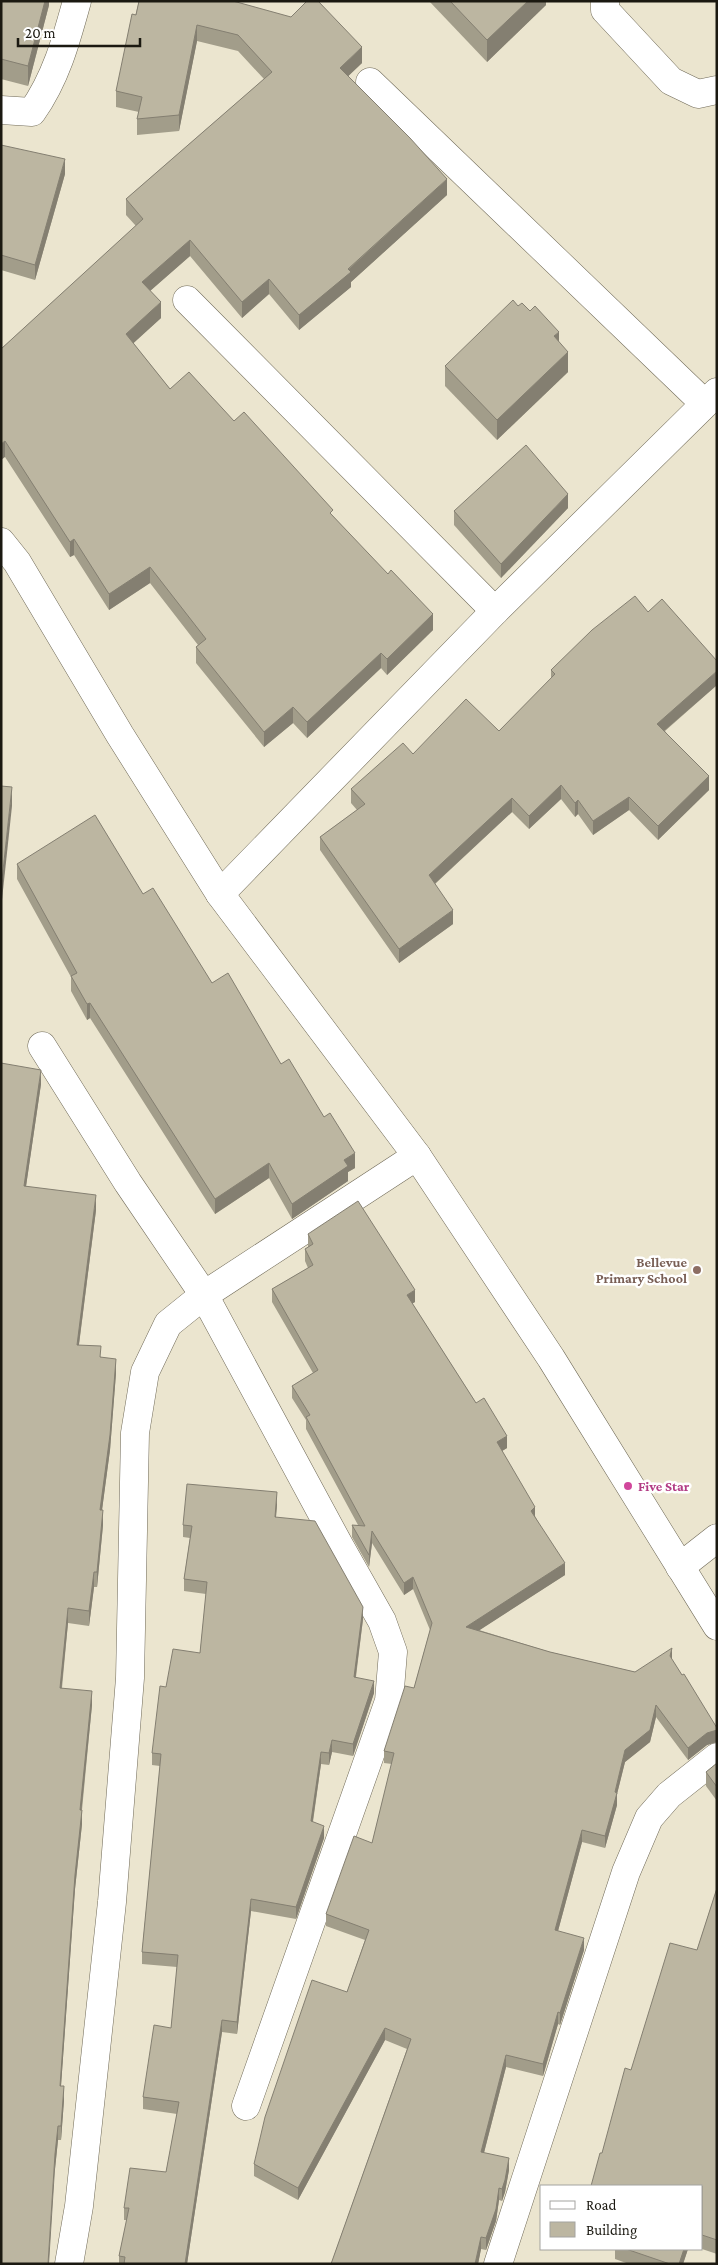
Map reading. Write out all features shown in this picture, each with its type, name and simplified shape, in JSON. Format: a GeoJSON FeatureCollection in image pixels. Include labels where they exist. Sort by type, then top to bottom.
{"type":"FeatureCollection","features":[{"type":"Feature","properties":{"kind":"street"},"geometry":{"type":"LineString","coordinates":[[1,110],[32,112],[41,100],[60,61],[77,1]]}},
{"type":"Feature","properties":{"kind":"street"},"geometry":{"type":"LineString","coordinates":[[605,1],[605,10],[671,81],[698,94],[714,93],[717,90]]}},
{"type":"Feature","properties":{"kind":"street"},"geometry":{"type":"LineString","coordinates":[[220,894],[495,611],[710,398],[370,82]]}},
{"type":"Feature","properties":{"kind":"street"},"geometry":{"type":"LineString","coordinates":[[186,300],[495,611]]}},
{"type":"Feature","properties":{"kind":"street"},"geometry":{"type":"LineString","coordinates":[[6,560],[220,894],[417,1156],[551,1358],[717,1626]]}},
{"type":"Feature","properties":{"kind":"street"},"geometry":{"type":"LineString","coordinates":[[42,1046],[128,1183],[204,1295],[382,1621],[393,1652],[390,1701],[246,2106]]}},
{"type":"Feature","properties":{"kind":"street"},"geometry":{"type":"LineString","coordinates":[[69,2264],[79,2206],[111,1912],[130,1688],[135,1433],[145,1372],[168,1324],[204,1295],[417,1156]]}},
{"type":"Feature","properties":{"kind":"street"},"geometry":{"type":"LineString","coordinates":[[680,1567],[717,1538]]}},
{"type":"Feature","properties":{"kind":"street"},"geometry":{"type":"LineString","coordinates":[[498,2264],[626,1872],[649,1818],[669,1795],[717,1757]]}},
{"type":"Feature","properties":{"kind":"building"},"geometry":{"type":"Polygon","coordinates":[[[1,1],[45,1],[28,66],[1,59],[1,1]]]}},
{"type":"Feature","properties":{"kind":"building"},"geometry":{"type":"Polygon","coordinates":[[[139,1],[233,1],[291,17],[307,1],[318,1],[362,47],[340,68],[410,138],[447,179],[348,269],[351,272],[299,315],[269,279],[242,302],[190,240],[142,282],[161,302],[126,334],[170,389],[189,372],[234,421],[244,412],[333,510],[330,513],[388,574],[391,570],[433,614],[387,659],[381,653],[307,722],[293,707],[264,732],[196,647],[206,639],[150,567],[109,594],[74,539],[70,542],[5,441],[1,444],[1,349],[143,219],[126,199],[272,72],[238,35],[197,25],[179,115],[137,119],[142,97],[116,91],[132,14],[136,15],[139,1]]]}},
{"type":"Feature","properties":{"kind":"building"},"geometry":{"type":"Polygon","coordinates":[[[450,1],[528,1],[487,40],[450,1]]]}},
{"type":"Feature","properties":{"kind":"building"},"geometry":{"type":"Polygon","coordinates":[[[1,145],[65,159],[35,265],[1,255],[1,145]]]}},
{"type":"Feature","properties":{"kind":"building"},"geometry":{"type":"Polygon","coordinates":[[[513,300],[518,306],[522,303],[530,311],[535,306],[559,332],[554,336],[568,352],[497,420],[445,366],[513,300]]]}},
{"type":"Feature","properties":{"kind":"building"},"geometry":{"type":"Polygon","coordinates":[[[526,445],[568,494],[501,564],[454,511],[526,445]]]}},
{"type":"Feature","properties":{"kind":"building"},"geometry":{"type":"Polygon","coordinates":[[[635,596],[648,612],[662,599],[717,661],[717,671],[657,724],[709,776],[658,826],[629,797],[593,821],[578,800],[575,803],[561,785],[529,816],[512,798],[429,875],[453,910],[399,949],[320,837],[365,804],[351,789],[403,743],[413,754],[466,699],[499,731],[555,674],[551,670],[592,630],[635,596]]]}},
{"type":"Feature","properties":{"kind":"building"},"geometry":{"type":"Polygon","coordinates":[[[1,786],[12,787],[1,889],[1,786]]]}},
{"type":"Feature","properties":{"kind":"building"},"geometry":{"type":"Polygon","coordinates":[[[95,815],[143,894],[153,888],[212,983],[228,973],[281,1064],[289,1059],[324,1117],[330,1113],[355,1153],[344,1160],[348,1166],[292,1204],[269,1163],[215,1199],[90,1003],[87,1004],[71,976],[77,973],[17,864],[95,815]]]}},
{"type":"Feature","properties":{"kind":"building"},"geometry":{"type":"Polygon","coordinates":[[[1,1063],[41,1070],[24,1186],[96,1195],[77,1345],[101,1346],[100,1357],[116,1359],[110,1435],[100,1510],[103,1510],[97,1572],[94,1572],[89,1611],[68,1608],[60,1688],[92,1691],[75,1875],[60,2086],[64,2086],[61,2126],[58,2126],[55,2154],[48,2264],[1,2264],[1,1063]]]}},
{"type":"Feature","properties":{"kind":"building"},"geometry":{"type":"Polygon","coordinates":[[[358,1201],[415,1290],[407,1295],[476,1403],[484,1398],[507,1436],[497,1442],[535,1507],[531,1511],[565,1563],[466,1627],[550,1652],[635,1672],[672,1648],[670,1656],[682,1675],[684,1674],[717,1728],[717,1730],[707,1733],[688,1748],[656,1705],[650,1730],[625,1750],[615,1792],[617,1793],[605,1836],[582,1830],[555,1930],[584,1938],[560,2013],[558,2012],[543,2064],[506,2055],[481,2152],[509,2158],[502,2189],[499,2188],[496,2209],[486,2238],[481,2237],[475,2264],[331,2264],[411,2039],[385,2028],[298,2188],[254,2164],[265,2117],[312,1980],[347,1992],[369,1930],[326,1914],[354,1836],[372,1843],[394,1753],[384,1751],[405,1686],[414,1688],[432,1623],[413,1577],[404,1583],[372,1531],[369,1555],[352,1525],[365,1526],[306,1417],[310,1415],[292,1386],[318,1370],[272,1289],[313,1265],[305,1249],[313,1244],[308,1234],[358,1201]]]}},
{"type":"Feature","properties":{"kind":"building"},"geometry":{"type":"Polygon","coordinates":[[[187,1484],[277,1492],[275,1517],[315,1521],[363,1607],[354,1677],[374,1681],[353,1744],[332,1740],[329,1753],[321,1752],[311,1821],[324,1826],[296,1907],[251,1899],[237,2022],[222,2020],[185,2264],[124,2264],[125,2257],[119,2256],[129,2208],[124,2208],[130,2168],[166,2172],[179,2102],[143,2097],[154,2025],[171,2028],[178,1955],[142,1952],[161,1754],[152,1753],[160,1686],[166,1687],[173,1649],[200,1653],[207,1582],[184,1579],[192,1526],[183,1525],[187,1484]]]}},
{"type":"Feature","properties":{"kind":"building"},"geometry":{"type":"Polygon","coordinates":[[[717,1763],[717,1787],[706,1772],[717,1763]]]}},
{"type":"Feature","properties":{"kind":"building"},"geometry":{"type":"Polygon","coordinates":[[[717,1888],[717,2240],[703,2235],[703,2185],[591,2185],[625,2068],[631,2070],[670,1943],[697,1950],[717,1888]]]}},
{"type":"Feature","properties":{"kind":"building"},"geometry":{"type":"Polygon","coordinates":[[[629,2250],[684,2250],[679,2264],[670,2264],[629,2250]]]}},
{"type":"Feature","properties":{"kind":"place","name":"Bellevue Primary School"},"geometry":{"type":"Point","coordinates":[697,1270]}},
{"type":"Feature","properties":{"kind":"place","name":"Five Star"},"geometry":{"type":"Point","coordinates":[628,1486]}}]}
